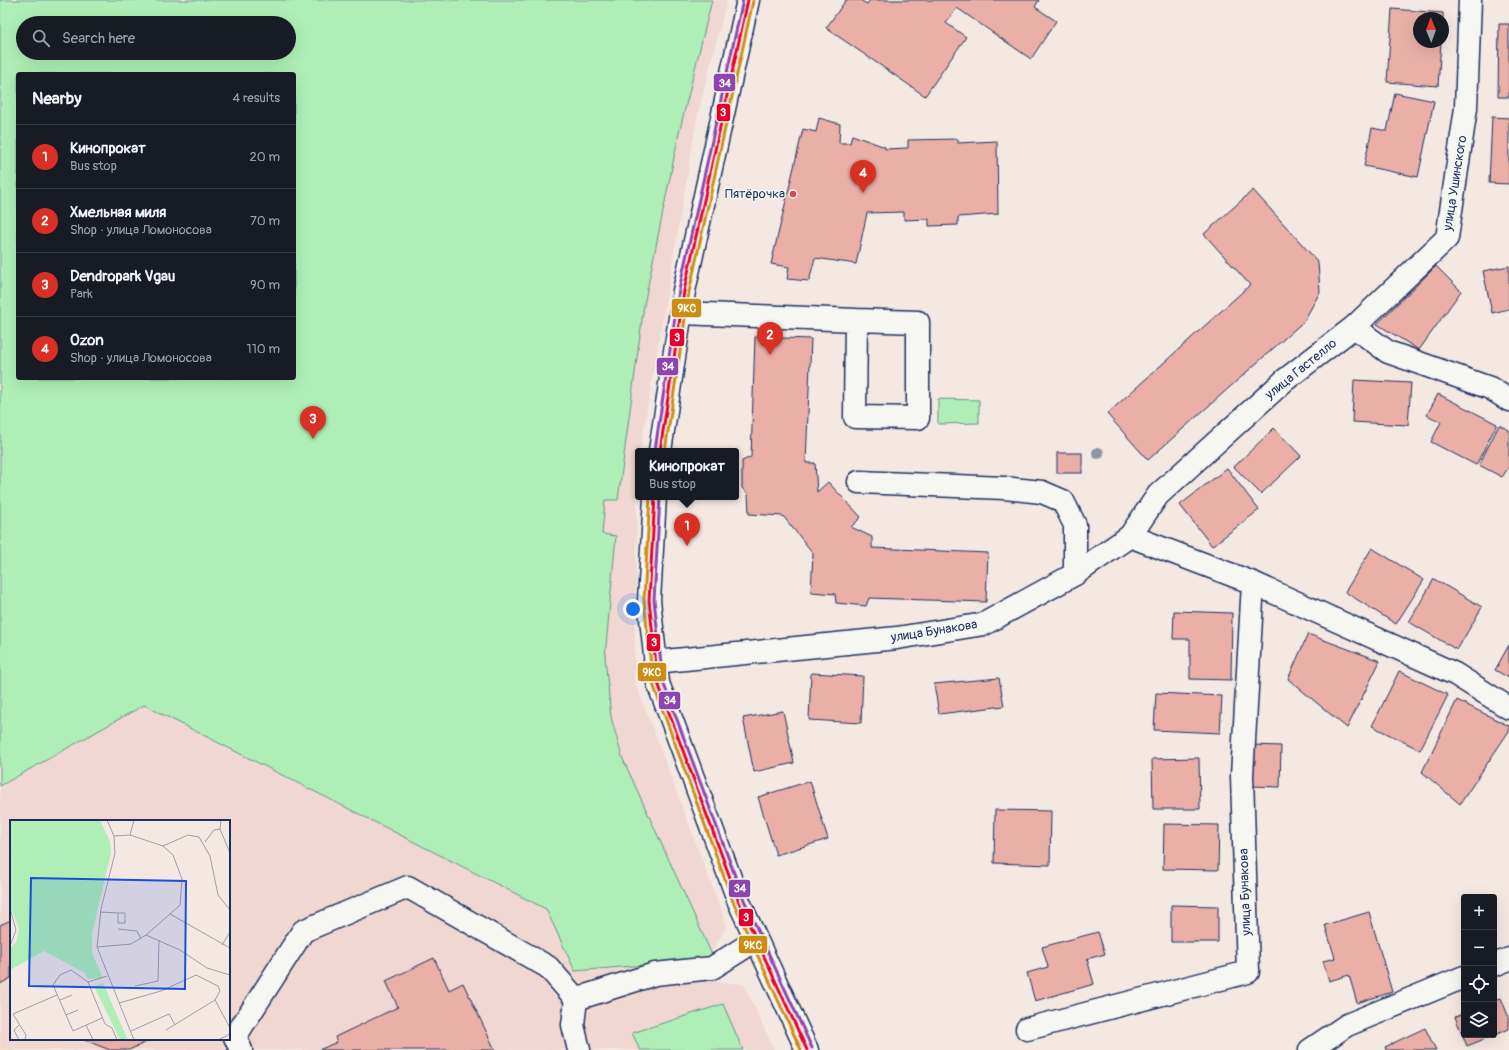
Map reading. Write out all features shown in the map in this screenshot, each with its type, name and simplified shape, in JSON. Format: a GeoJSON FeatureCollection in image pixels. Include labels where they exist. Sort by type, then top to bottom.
{"type":"FeatureCollection","features":[{"type":"Feature","properties":{"kind":"street"},"geometry":{"type":"LineString","coordinates":[[660,448],[684,291],[748,0]]}},
{"type":"Feature","properties":{"kind":"street","name":"улица Ушинского"},"geometry":{"type":"LineString","coordinates":[[1354,327],[1447,238],[1466,108],[1470,0]]}},
{"type":"Feature","properties":{"kind":"street"},"geometry":{"type":"LineString","coordinates":[[680,313],[918,322],[918,418],[855,417],[856,320]]}},
{"type":"Feature","properties":{"kind":"street"},"geometry":{"type":"LineString","coordinates":[[1354,327],[1388,352],[1490,388],[1509,400]]}},
{"type":"Feature","properties":{"kind":"street","name":"улица Гастелло"},"geometry":{"type":"LineString","coordinates":[[1130,536],[1158,495],[1285,380],[1354,327]]}},
{"type":"Feature","properties":{"kind":"street"},"geometry":{"type":"LineString","coordinates":[[859,482],[1004,488],[1042,492],[1063,501],[1075,525],[1076,574]]}},
{"type":"Feature","properties":{"kind":"street"},"geometry":{"type":"LineString","coordinates":[[655,500],[649,600],[655,662],[661,690],[739,902],[807,1050]]}},
{"type":"Feature","properties":{"kind":"street"},"geometry":{"type":"LineString","coordinates":[[1130,536],[1253,583],[1455,674],[1509,708]]}},
{"type":"Feature","properties":{"kind":"street","name":"улица Бунакова"},"geometry":{"type":"LineString","coordinates":[[655,662],[897,638],[984,624],[1076,574],[1130,536]]}},
{"type":"Feature","properties":{"kind":"street","name":"улица Бунакова"},"geometry":{"type":"LineString","coordinates":[[1027,1029],[1248,972],[1242,776],[1253,583]]}},
{"type":"Feature","properties":{"kind":"street"},"geometry":{"type":"LineString","coordinates":[[241,1050],[235,1037],[303,931],[408,887],[548,967],[576,999],[573,1025],[579,1050]]}},
{"type":"Feature","properties":{"kind":"street"},"geometry":{"type":"LineString","coordinates":[[576,999],[655,974],[712,968],[756,940]]}},
{"type":"Feature","properties":{"kind":"street"},"geometry":{"type":"LineString","coordinates":[[1497,964],[1509,959]]}},
{"type":"Feature","properties":{"kind":"street"},"geometry":{"type":"LineString","coordinates":[[1310,1050],[1347,1025],[1461,978]]}},
{"type":"Feature","properties":{"kind":"shaded area"},"geometry":{"type":"Polygon","coordinates":[[[0,0],[727,0],[698,113],[641,448],[635,448],[635,500],[637,500],[634,679],[727,926],[708,957],[717,982],[744,984],[774,1050],[0,1050],[0,0]]]}},
{"type":"Feature","properties":{"kind":"green space"},"geometry":{"type":"Polygon","coordinates":[[[0,0],[712,0],[679,133],[644,305],[618,500],[605,500],[602,534],[616,536],[605,657],[611,717],[622,757],[714,959],[575,971],[546,909],[144,705],[0,786],[0,0]]]}},
{"type":"Feature","properties":{"kind":"green space"},"geometry":{"type":"Polygon","coordinates":[[[938,399],[979,400],[979,423],[938,424],[938,399]]]}},
{"type":"Feature","properties":{"kind":"green space"},"geometry":{"type":"Polygon","coordinates":[[[723,1004],[743,1050],[640,1050],[632,1033],[723,1004]]]}},
{"type":"Feature","properties":{"kind":"building"},"geometry":{"type":"Polygon","coordinates":[[[846,0],[860,0],[867,4],[870,0],[1039,0],[1035,7],[1056,21],[1031,59],[957,8],[946,23],[966,37],[925,96],[826,28],[846,0]]]}},
{"type":"Feature","properties":{"kind":"building"},"geometry":{"type":"Polygon","coordinates":[[[1392,9],[1430,12],[1413,12],[1413,48],[1441,48],[1438,86],[1387,82],[1392,9]]]}},
{"type":"Feature","properties":{"kind":"building"},"geometry":{"type":"Polygon","coordinates":[[[1499,24],[1509,24],[1509,97],[1498,97],[1499,24]]]}},
{"type":"Feature","properties":{"kind":"building"},"geometry":{"type":"Polygon","coordinates":[[[1395,93],[1434,101],[1418,177],[1364,166],[1372,128],[1387,131],[1395,93]]]}},
{"type":"Feature","properties":{"kind":"building"},"geometry":{"type":"Polygon","coordinates":[[[1492,117],[1509,118],[1509,184],[1489,183],[1492,117]]]}},
{"type":"Feature","properties":{"kind":"building"},"geometry":{"type":"Polygon","coordinates":[[[819,118],[840,124],[839,143],[850,143],[852,135],[885,147],[885,149],[908,148],[908,140],[958,139],[958,143],[997,141],[998,214],[958,217],[958,225],[929,226],[929,219],[904,220],[904,212],[867,213],[856,264],[815,258],[809,281],[787,279],[789,267],[771,264],[803,129],[816,132],[819,118]]]}},
{"type":"Feature","properties":{"kind":"building"},"geometry":{"type":"Polygon","coordinates":[[[1253,190],[1318,262],[1320,292],[1304,321],[1148,460],[1107,414],[1250,285],[1204,234],[1253,190]]]}},
{"type":"Feature","properties":{"kind":"building"},"geometry":{"type":"Polygon","coordinates":[[[1436,266],[1461,291],[1419,350],[1377,324],[1436,266]]]}},
{"type":"Feature","properties":{"kind":"building"},"geometry":{"type":"Polygon","coordinates":[[[1509,266],[1509,309],[1492,313],[1483,271],[1509,266]]]}},
{"type":"Feature","properties":{"kind":"building"},"geometry":{"type":"Polygon","coordinates":[[[755,337],[811,339],[806,463],[815,463],[817,492],[828,482],[861,517],[851,527],[872,537],[872,548],[988,553],[986,602],[869,598],[866,606],[836,603],[835,594],[811,592],[813,553],[783,516],[749,514],[748,494],[742,488],[742,461],[751,457],[755,337]]]}},
{"type":"Feature","properties":{"kind":"building"},"geometry":{"type":"Polygon","coordinates":[[[1354,380],[1411,383],[1408,425],[1352,422],[1354,380]]]}},
{"type":"Feature","properties":{"kind":"building"},"geometry":{"type":"Polygon","coordinates":[[[1438,394],[1497,424],[1476,465],[1431,442],[1441,422],[1427,415],[1438,394]]]}},
{"type":"Feature","properties":{"kind":"building"},"geometry":{"type":"Polygon","coordinates":[[[1499,425],[1509,430],[1509,467],[1502,477],[1479,465],[1499,425]]]}},
{"type":"Feature","properties":{"kind":"building"},"geometry":{"type":"Polygon","coordinates":[[[1274,428],[1301,456],[1261,494],[1234,467],[1274,428]]]}},
{"type":"Feature","properties":{"kind":"building"},"geometry":{"type":"Polygon","coordinates":[[[1057,453],[1082,453],[1082,473],[1057,473],[1057,453]]]}},
{"type":"Feature","properties":{"kind":"building"},"geometry":{"type":"Polygon","coordinates":[[[1227,468],[1259,510],[1212,546],[1180,505],[1227,468]]]}},
{"type":"Feature","properties":{"kind":"building"},"geometry":{"type":"Polygon","coordinates":[[[1372,548],[1424,580],[1396,624],[1345,592],[1372,548]]]}},
{"type":"Feature","properties":{"kind":"building"},"geometry":{"type":"Polygon","coordinates":[[[1434,579],[1482,607],[1457,650],[1409,622],[1434,579]]]}},
{"type":"Feature","properties":{"kind":"building"},"geometry":{"type":"Polygon","coordinates":[[[1174,611],[1232,613],[1231,680],[1190,679],[1190,639],[1173,639],[1174,611]]]}},
{"type":"Feature","properties":{"kind":"building"},"geometry":{"type":"Polygon","coordinates":[[[1308,634],[1380,661],[1347,728],[1288,679],[1308,634]]]}},
{"type":"Feature","properties":{"kind":"building"},"geometry":{"type":"Polygon","coordinates":[[[1509,645],[1509,678],[1495,670],[1509,645]]]}},
{"type":"Feature","properties":{"kind":"building"},"geometry":{"type":"Polygon","coordinates":[[[1399,671],[1448,695],[1420,750],[1372,726],[1399,671]]]}},
{"type":"Feature","properties":{"kind":"building"},"geometry":{"type":"Polygon","coordinates":[[[811,673],[863,676],[861,723],[809,720],[811,673]]]}},
{"type":"Feature","properties":{"kind":"building"},"geometry":{"type":"Polygon","coordinates":[[[999,678],[1004,706],[939,714],[934,684],[999,678]]]}},
{"type":"Feature","properties":{"kind":"building"},"geometry":{"type":"Polygon","coordinates":[[[1156,693],[1222,696],[1220,733],[1154,730],[1156,693]]]}},
{"type":"Feature","properties":{"kind":"building"},"geometry":{"type":"Polygon","coordinates":[[[1457,700],[1509,726],[1509,731],[1460,804],[1422,772],[1457,700]]]}},
{"type":"Feature","properties":{"kind":"building"},"geometry":{"type":"Polygon","coordinates":[[[783,711],[794,763],[754,772],[743,718],[783,711]]]}},
{"type":"Feature","properties":{"kind":"building"},"geometry":{"type":"Polygon","coordinates":[[[1252,745],[1281,746],[1280,787],[1251,786],[1252,745]]]}},
{"type":"Feature","properties":{"kind":"building"},"geometry":{"type":"Polygon","coordinates":[[[1199,758],[1200,809],[1153,809],[1152,759],[1199,758]]]}},
{"type":"Feature","properties":{"kind":"building"},"geometry":{"type":"Polygon","coordinates":[[[810,781],[828,839],[776,855],[758,797],[810,781]]]}},
{"type":"Feature","properties":{"kind":"building"},"geometry":{"type":"Polygon","coordinates":[[[995,810],[1051,811],[1050,865],[994,863],[995,810]]]}},
{"type":"Feature","properties":{"kind":"building"},"geometry":{"type":"Polygon","coordinates":[[[1164,824],[1219,825],[1218,870],[1163,869],[1164,824]]]}},
{"type":"Feature","properties":{"kind":"building"},"geometry":{"type":"Polygon","coordinates":[[[1171,905],[1218,906],[1218,942],[1171,942],[1171,905]]]}},
{"type":"Feature","properties":{"kind":"building"},"geometry":{"type":"Polygon","coordinates":[[[1369,912],[1392,992],[1357,1003],[1349,975],[1329,981],[1323,961],[1335,958],[1325,925],[1369,912]]]}},
{"type":"Feature","properties":{"kind":"building"},"geometry":{"type":"Polygon","coordinates":[[[10,920],[10,979],[0,984],[0,925],[10,920]]]}},
{"type":"Feature","properties":{"kind":"building"},"geometry":{"type":"Polygon","coordinates":[[[1098,932],[1105,954],[1087,959],[1094,984],[1035,1001],[1027,973],[1048,967],[1042,947],[1098,932]]]}},
{"type":"Feature","properties":{"kind":"building"},"geometry":{"type":"Polygon","coordinates":[[[434,958],[449,990],[463,983],[495,1050],[319,1050],[337,1042],[335,1037],[398,1007],[386,981],[434,958]]]}},
{"type":"Feature","properties":{"kind":"building"},"geometry":{"type":"Polygon","coordinates":[[[1501,998],[1509,1018],[1509,1029],[1497,1034],[1497,1002],[1497,999],[1501,998]]]}},
{"type":"Feature","properties":{"kind":"building"},"geometry":{"type":"Polygon","coordinates":[[[1461,1014],[1461,1032],[1455,1017],[1461,1014]]]}},
{"type":"Feature","properties":{"kind":"building"},"geometry":{"type":"Polygon","coordinates":[[[1425,1028],[1436,1050],[1386,1050],[1385,1047],[1425,1028]]]}},
{"type":"Feature","properties":{"kind":"building"},"geometry":{"type":"Polygon","coordinates":[[[1464,1038],[1487,1038],[1467,1046],[1464,1038]]]}},
{"type":"Feature","properties":{"kind":"building"},"geometry":{"type":"Polygon","coordinates":[[[85,1040],[151,1040],[129,1050],[110,1050],[85,1040]]]}},
{"type":"Feature","properties":{"kind":"transit line","name":"34"},"geometry":{"type":"LineString","coordinates":[[655,448],[679,290],[743,0]]}},
{"type":"Feature","properties":{"kind":"transit line","name":"3"},"geometry":{"type":"LineString","coordinates":[[660,448],[684,291],[748,0]]}},
{"type":"Feature","properties":{"kind":"transit line","name":"9КС"},"geometry":{"type":"LineString","coordinates":[[665,448],[689,292],[753,1]]}},
{"type":"Feature","properties":{"kind":"transit line","name":"9КС"},"geometry":{"type":"LineString","coordinates":[[650,500],[644,600],[653,684],[734,904],[801,1050]]}},
{"type":"Feature","properties":{"kind":"transit line","name":"3"},"geometry":{"type":"LineString","coordinates":[[655,500],[649,600],[658,683],[739,902],[807,1050]]}},
{"type":"Feature","properties":{"kind":"transit line","name":"34"},"geometry":{"type":"LineString","coordinates":[[660,500],[654,600],[663,682],[744,900],[812,1048]]}},
{"type":"Feature","properties":{"kind":"place","name":"Ozon"},"geometry":{"type":"Point","coordinates":[863,193]}},
{"type":"Feature","properties":{"kind":"place","name":"Пятёрочка"},"geometry":{"type":"Point","coordinates":[793,194]}},
{"type":"Feature","properties":{"kind":"place","name":"Хмельная миля"},"geometry":{"type":"Point","coordinates":[770,355]}},
{"type":"Feature","properties":{"kind":"place","name":"Dendropark Vgau"},"geometry":{"type":"Point","coordinates":[313,439]}},
{"type":"Feature","properties":{"kind":"place","name":"Кинопрокат"},"geometry":{"type":"Point","coordinates":[687,546]}}]}
